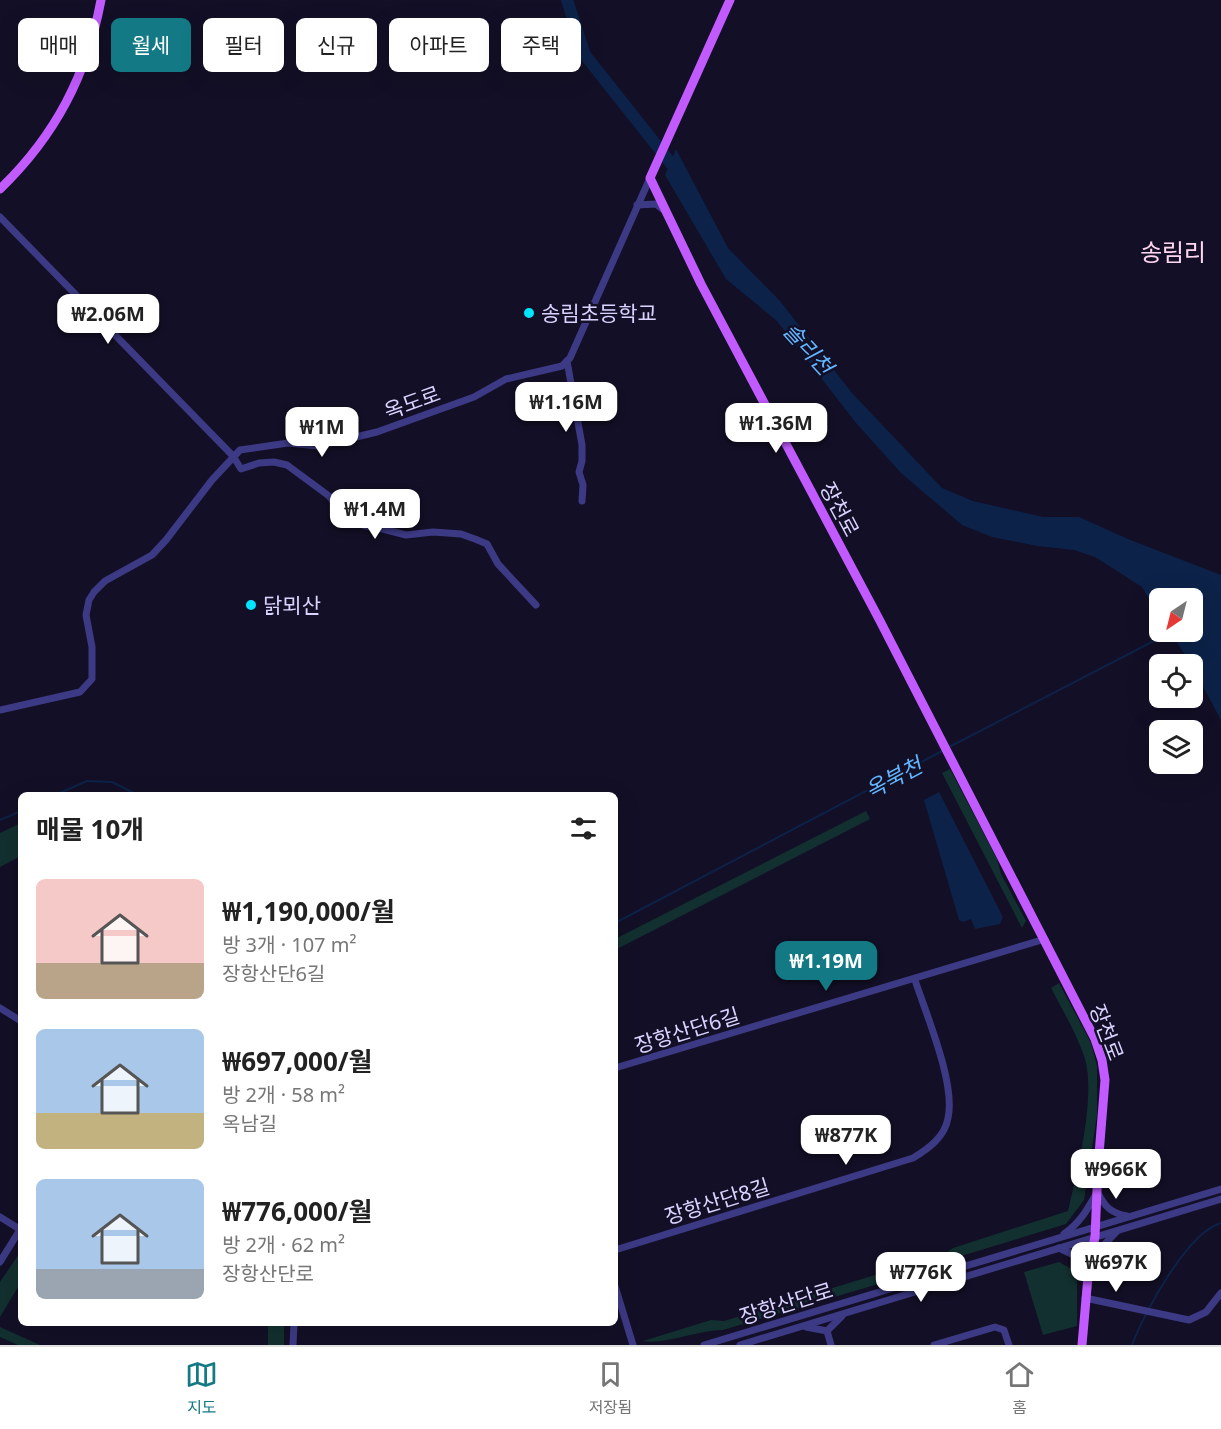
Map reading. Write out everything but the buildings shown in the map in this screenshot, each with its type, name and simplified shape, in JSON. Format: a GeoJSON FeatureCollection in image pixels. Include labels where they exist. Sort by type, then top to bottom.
{"type":"FeatureCollection","features":[{"type":"Feature","properties":{"kind":"main road"},"geometry":{"type":"LineString","coordinates":[[0,189],[17,173],[42,142],[64,109],[84,65],[101,0]]}},
{"type":"Feature","properties":{"kind":"main road"},"geometry":{"type":"LineString","coordinates":[[650,178],[730,0]]}},
{"type":"Feature","properties":{"kind":"main road","name":"장천로"},"geometry":{"type":"LineString","coordinates":[[650,178],[701,284],[1045,939],[1095,1039],[1102,1060],[1105,1080],[1095,1232],[1085,1298],[1082,1345]]}},
{"type":"Feature","properties":{"kind":"street"},"geometry":{"type":"LineString","coordinates":[[582,501],[583,485],[579,472],[582,445],[567,361],[650,178]]}},
{"type":"Feature","properties":{"kind":"street"},"geometry":{"type":"LineString","coordinates":[[637,205],[656,204],[666,211]]}},
{"type":"Feature","properties":{"kind":"street"},"geometry":{"type":"LineString","coordinates":[[0,217],[233,456],[241,469],[259,463],[274,462],[287,465],[329,496],[345,514],[365,526],[406,535],[433,532],[461,534],[487,544],[498,564],[536,605]]}},
{"type":"Feature","properties":{"kind":"street","name":"옥도로"},"geometry":{"type":"LineString","coordinates":[[233,456],[240,450],[288,443],[318,446],[377,432],[474,397],[506,379],[562,366],[567,361]]}},
{"type":"Feature","properties":{"kind":"street"},"geometry":{"type":"LineString","coordinates":[[0,710],[80,692],[90,684],[93,667],[86,615],[89,600],[94,592],[105,581],[152,555],[233,456]]}},
{"type":"Feature","properties":{"kind":"street","name":"장항산단6길"},"geometry":{"type":"LineString","coordinates":[[618,1067],[915,980],[1045,939]]}},
{"type":"Feature","properties":{"kind":"street","name":"장항산단8길"},"geometry":{"type":"LineString","coordinates":[[618,1249],[913,1158],[928,1149],[939,1137],[948,1120],[950,1103],[944,1069],[915,980]]}},
{"type":"Feature","properties":{"kind":"street"},"geometry":{"type":"LineString","coordinates":[[0,1008],[18,1019]]}},
{"type":"Feature","properties":{"kind":"street","name":"장항산단로"},"geometry":{"type":"LineString","coordinates":[[740,1345],[1059,1248],[1129,1216],[1221,1189]]}},
{"type":"Feature","properties":{"kind":"street"},"geometry":{"type":"LineString","coordinates":[[1097,1192],[1104,1206],[1114,1213],[1129,1216]]}},
{"type":"Feature","properties":{"kind":"street"},"geometry":{"type":"LineString","coordinates":[[1059,1237],[1074,1227],[1086,1214],[1097,1192]]}},
{"type":"Feature","properties":{"kind":"street","name":"장항산단로"},"geometry":{"type":"LineString","coordinates":[[704,1345],[1059,1237],[1119,1230],[1221,1199]]}},
{"type":"Feature","properties":{"kind":"street"},"geometry":{"type":"LineString","coordinates":[[0,1217],[18,1227]]}},
{"type":"Feature","properties":{"kind":"street"},"geometry":{"type":"LineString","coordinates":[[1059,1248],[1089,1265],[1102,1247],[1119,1230]]}},
{"type":"Feature","properties":{"kind":"street"},"geometry":{"type":"LineString","coordinates":[[0,1262],[18,1234]]}},
{"type":"Feature","properties":{"kind":"street"},"geometry":{"type":"LineString","coordinates":[[1085,1298],[1190,1320],[1197,1318],[1212,1306],[1221,1293]]}},
{"type":"Feature","properties":{"kind":"street"},"geometry":{"type":"LineString","coordinates":[[618,1296],[633,1345]]}},
{"type":"Feature","properties":{"kind":"street"},"geometry":{"type":"LineString","coordinates":[[827,1331],[844,1314]]}},
{"type":"Feature","properties":{"kind":"street"},"geometry":{"type":"LineString","coordinates":[[293,1345],[294,1326]]}},
{"type":"Feature","properties":{"kind":"street"},"geometry":{"type":"LineString","coordinates":[[802,1326],[827,1331]]}},
{"type":"Feature","properties":{"kind":"street"},"geometry":{"type":"LineString","coordinates":[[934,1345],[994,1327],[1004,1330],[1009,1345]]}},
{"type":"Feature","properties":{"kind":"street"},"geometry":{"type":"LineString","coordinates":[[827,1331],[831,1345]]}},
{"type":"Feature","properties":{"kind":"green space"},"geometry":{"type":"Polygon","coordinates":[[[950,769],[1026,921],[1022,928],[942,773],[950,769]]]}},
{"type":"Feature","properties":{"kind":"green space"},"geometry":{"type":"Polygon","coordinates":[[[866,811],[870,819],[618,948],[618,937],[866,811]]]}},
{"type":"Feature","properties":{"kind":"green space"},"geometry":{"type":"Polygon","coordinates":[[[18,824],[18,858],[0,867],[0,833],[18,824]]]}},
{"type":"Feature","properties":{"kind":"green space"},"geometry":{"type":"Polygon","coordinates":[[[1059,983],[1091,1043],[1097,1066],[1097,1115],[1084,1200],[1066,1224],[958,1257],[949,1263],[723,1330],[661,1341],[643,1341],[711,1320],[724,1321],[944,1254],[953,1248],[1068,1211],[1084,1135],[1088,1075],[1078,1041],[1051,988],[1059,983]]]}},
{"type":"Feature","properties":{"kind":"green space"},"geometry":{"type":"Polygon","coordinates":[[[18,1255],[18,1287],[0,1317],[0,1282],[18,1255]]]}},
{"type":"Feature","properties":{"kind":"green space"},"geometry":{"type":"Polygon","coordinates":[[[1059,1262],[1077,1272],[1077,1326],[1043,1335],[1024,1272],[1059,1262]]]}},
{"type":"Feature","properties":{"kind":"green space"},"geometry":{"type":"Polygon","coordinates":[[[268,1326],[284,1326],[284,1345],[268,1345],[268,1326]]]}},
{"type":"Feature","properties":{"kind":"green space"},"geometry":{"type":"Polygon","coordinates":[[[0,1327],[40,1345],[18,1345],[0,1337],[0,1327]]]}},
{"type":"Feature","properties":{"kind":"water"},"geometry":{"type":"Polygon","coordinates":[[[676,149],[728,248],[780,301],[852,393],[942,488],[973,501],[1043,517],[1079,517],[1128,539],[1221,575],[1221,720],[1203,687],[1203,654],[1184,654],[1177,642],[1203,642],[1203,588],[1149,588],[1149,599],[1142,587],[1095,557],[1074,550],[1037,546],[992,537],[962,525],[901,473],[856,423],[777,321],[726,279],[665,175],[676,149]]]}},
{"type":"Feature","properties":{"kind":"water"},"geometry":{"type":"Polygon","coordinates":[[[939,792],[1003,917],[1000,924],[975,929],[971,919],[963,922],[959,920],[924,800],[939,792]]]}},
{"type":"Feature","properties":{"kind":"waterway","name":"솔리천"},"geometry":{"type":"LineString","coordinates":[[567,0],[585,55],[679,176]]}},
{"type":"Feature","properties":{"kind":"waterway","name":"옥북천"},"geometry":{"type":"LineString","coordinates":[[949,747],[1152,642]]}},
{"type":"Feature","properties":{"kind":"waterway","name":"옥북천"},"geometry":{"type":"LineString","coordinates":[[618,921],[944,750]]}},
{"type":"Feature","properties":{"kind":"waterway","name":"옥북천"},"geometry":{"type":"LineString","coordinates":[[62,792],[87,781],[112,782],[132,792]]}},
{"type":"Feature","properties":{"kind":"waterway","name":"옥북천"},"geometry":{"type":"LineString","coordinates":[[0,820],[18,812]]}},
{"type":"Feature","properties":{"kind":"waterway"},"geometry":{"type":"LineString","coordinates":[[1132,1345],[1156,1295],[1181,1258],[1194,1242],[1221,1223]]}},
{"type":"Feature","properties":{"kind":"place","name":"송림초등학교"},"geometry":{"type":"Point","coordinates":[529,313]}},
{"type":"Feature","properties":{"kind":"place","name":"닭뫼산"},"geometry":{"type":"Point","coordinates":[251,605]}},
{"type":"Feature","properties":{"kind":"district","name":"송림리"},"geometry":{"type":"Point","coordinates":[1173,251]}}]}
